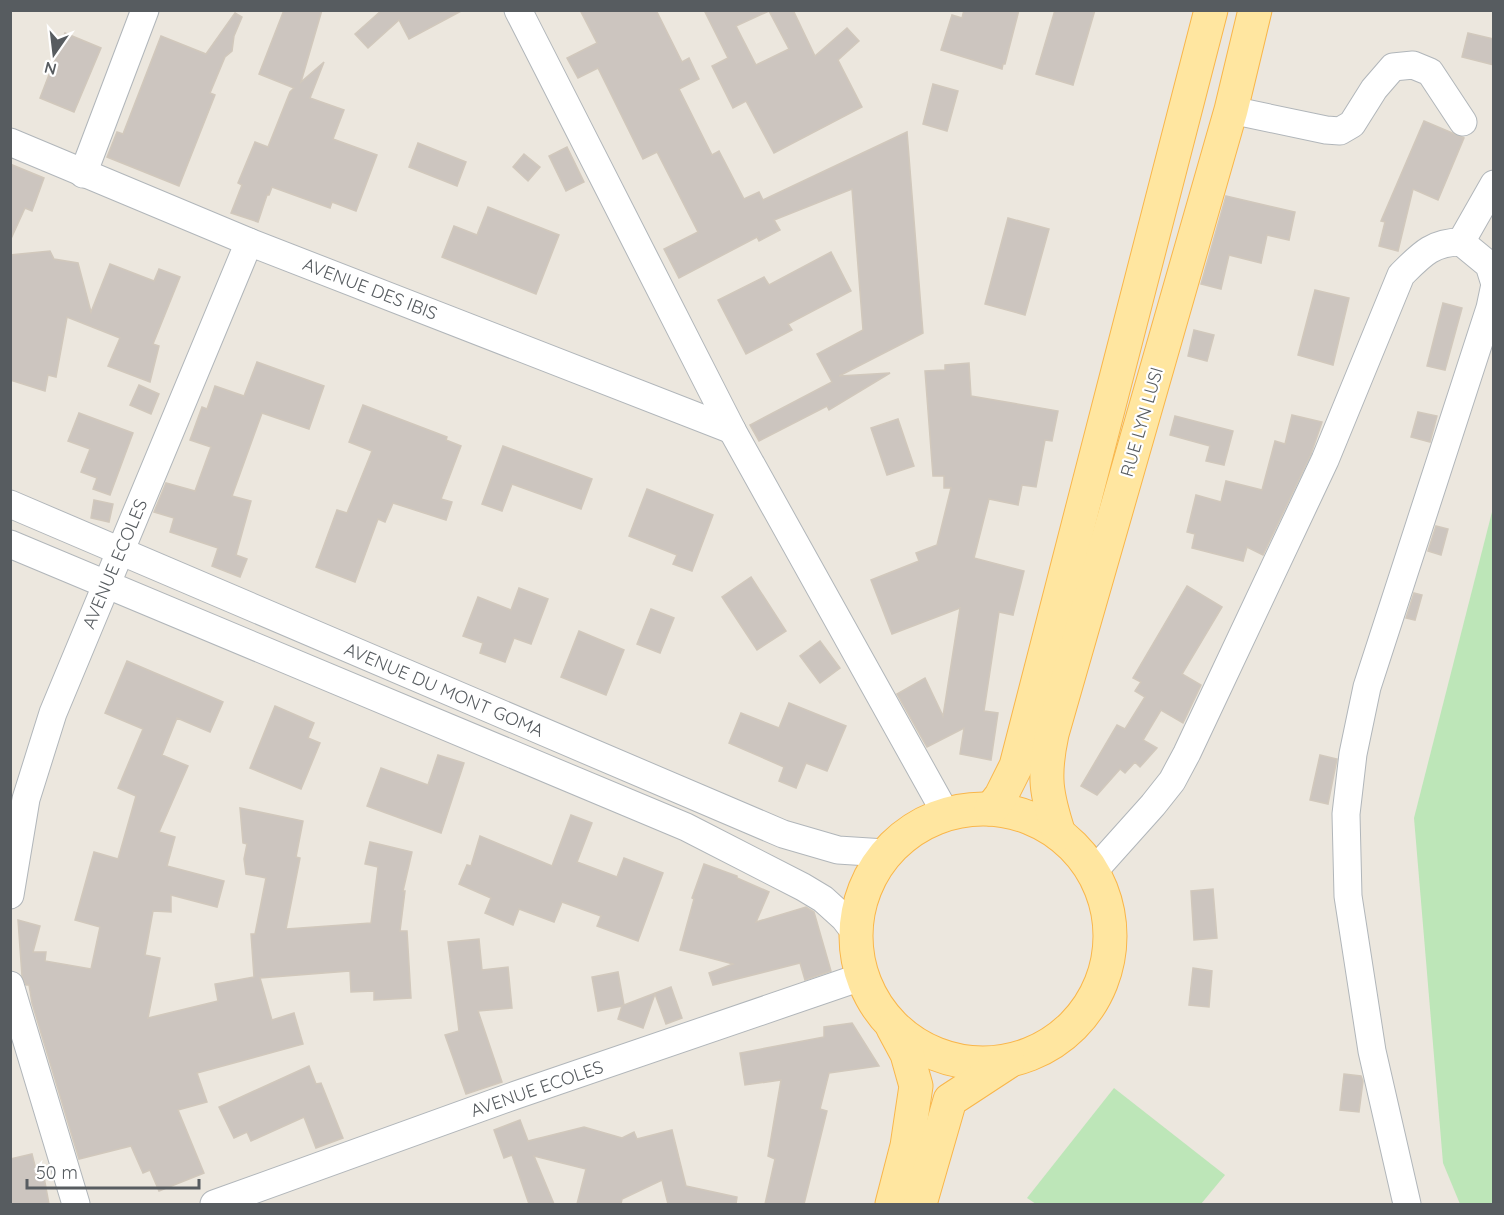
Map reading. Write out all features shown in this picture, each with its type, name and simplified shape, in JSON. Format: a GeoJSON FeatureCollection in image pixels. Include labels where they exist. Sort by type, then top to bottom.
{"type":"FeatureCollection","features":[{"type":"Feature","properties":{"kind":"main road","name":"RUE LYN LUSI"},"geometry":{"type":"LineString","coordinates":[[991,809],[1001,796],[1016,766],[1211,10]]}},
{"type":"Feature","properties":{"kind":"main road","name":"RUE LYN LUSI"},"geometry":{"type":"LineString","coordinates":[[1059,834],[1046,788],[1047,757],[1231,110],[1255,10]]}},
{"type":"Feature","properties":{"kind":"main road"},"geometry":{"type":"LineString","coordinates":[[892,1204],[908,1146],[916,1086],[907,1054],[861,977],[854,931],[860,898],[866,882],[885,853],[903,836],[923,823],[968,809],[991,809],[1027,817],[1059,834],[1083,858],[1102,890],[1110,929],[1110,949],[1100,987],[1091,1005],[1064,1035],[1047,1046],[1010,1061],[950,1100],[920,1204]]}},
{"type":"Feature","properties":{"kind":"main road"},"geometry":{"type":"LineString","coordinates":[[892,1026],[915,1044],[940,1056],[982,1064],[1010,1061]]}},
{"type":"Feature","properties":{"kind":"street"},"geometry":{"type":"LineString","coordinates":[[83,174],[145,10]]}},
{"type":"Feature","properties":{"kind":"street"},"geometry":{"type":"LineString","coordinates":[[518,10],[732,430],[946,814]]}},
{"type":"Feature","properties":{"kind":"street"},"geometry":{"type":"LineString","coordinates":[[1231,110],[1340,131],[1352,124],[1374,89],[1393,67],[1413,65],[1430,72],[1463,122]]}},
{"type":"Feature","properties":{"kind":"street","name":"AVENUE DES IBIS"},"geometry":{"type":"LineString","coordinates":[[10,142],[249,242],[732,430]]}},
{"type":"Feature","properties":{"kind":"street"},"geometry":{"type":"LineString","coordinates":[[1461,242],[1494,184]]}},
{"type":"Feature","properties":{"kind":"street","name":"AVENUE ECOLES"},"geometry":{"type":"LineString","coordinates":[[10,895],[26,799],[53,712],[249,242]]}},
{"type":"Feature","properties":{"kind":"street"},"geometry":{"type":"LineString","coordinates":[[1093,872],[1172,781],[1187,753],[1325,460],[1401,275],[1420,255],[1436,246],[1444,242],[1461,242],[1489,265],[1494,281]]}},
{"type":"Feature","properties":{"kind":"street"},"geometry":{"type":"LineString","coordinates":[[1407,1204],[1368,1030],[1348,896],[1346,814],[1353,754],[1367,687],[1490,308],[1494,289]]}},
{"type":"Feature","properties":{"kind":"street","name":"AVENUE DU MONT GOMA"},"geometry":{"type":"LineString","coordinates":[[10,504],[783,834],[838,850],[885,853]]}},
{"type":"Feature","properties":{"kind":"street"},"geometry":{"type":"LineString","coordinates":[[10,544],[686,827],[803,886],[823,899],[844,918],[854,931]]}},
{"type":"Feature","properties":{"kind":"street"},"geometry":{"type":"LineString","coordinates":[[271,653],[285,621]]}},
{"type":"Feature","properties":{"kind":"street","name":"AVENUE ECOLES"},"geometry":{"type":"LineString","coordinates":[[214,1204],[516,1095],[861,977]]}},
{"type":"Feature","properties":{"kind":"street"},"geometry":{"type":"LineString","coordinates":[[10,985],[76,1204]]}},
{"type":"Feature","properties":{"kind":"green space"},"geometry":{"type":"Polygon","coordinates":[[[1493,508],[1494,1204],[1460,1204],[1443,1163],[1414,818],[1493,508]]]}},
{"type":"Feature","properties":{"kind":"green space"},"geometry":{"type":"Polygon","coordinates":[[[1114,1088],[1225,1175],[1201,1204],[1036,1204],[1027,1198],[1114,1088]]]}},
{"type":"Feature","properties":{"kind":"building"},"geometry":{"type":"Polygon","coordinates":[[[284,10],[322,10],[301,82],[324,62],[310,98],[344,110],[333,139],[377,155],[356,211],[332,202],[330,208],[272,187],[258,222],[231,213],[242,185],[238,183],[255,142],[268,147],[290,92],[294,88],[259,74],[284,10]]]}},
{"type":"Feature","properties":{"kind":"building"},"geometry":{"type":"Polygon","coordinates":[[[382,10],[463,10],[409,39],[399,20],[368,48],[355,34],[382,10]]]}},
{"type":"Feature","properties":{"kind":"building"},"geometry":{"type":"Polygon","coordinates":[[[580,10],[656,10],[682,62],[689,58],[699,79],[679,89],[712,155],[719,151],[744,199],[759,192],[763,200],[907,132],[923,333],[839,376],[890,373],[829,410],[827,406],[759,441],[750,425],[832,382],[817,354],[863,330],[852,189],[774,220],[780,230],[759,241],[757,237],[679,278],[664,249],[698,232],[657,152],[643,159],[598,68],[578,78],[567,58],[597,43],[580,10]]]}},
{"type":"Feature","properties":{"kind":"building"},"geometry":{"type":"Polygon","coordinates":[[[704,10],[793,10],[815,56],[847,28],[859,41],[838,60],[862,107],[774,153],[746,101],[733,108],[712,66],[728,58],[704,10]],[[769,11],[736,26],[756,65],[789,49],[769,11]]]}},
{"type":"Feature","properties":{"kind":"building"},"geometry":{"type":"Polygon","coordinates":[[[964,10],[1019,10],[1002,69],[941,50],[952,15],[962,18],[964,10]]]}},
{"type":"Feature","properties":{"kind":"building"},"geometry":{"type":"Polygon","coordinates":[[[1055,10],[1095,10],[1073,85],[1036,74],[1055,10]]]}},
{"type":"Feature","properties":{"kind":"building"},"geometry":{"type":"Polygon","coordinates":[[[235,13],[242,17],[234,36],[232,51],[225,57],[210,93],[215,95],[179,186],[107,157],[117,132],[123,134],[161,36],[206,54],[235,13]]]}},
{"type":"Feature","properties":{"kind":"building"},"geometry":{"type":"Polygon","coordinates":[[[65,33],[101,48],[74,112],[40,98],[65,33]]]}},
{"type":"Feature","properties":{"kind":"building"},"geometry":{"type":"Polygon","coordinates":[[[1468,33],[1494,39],[1494,65],[1462,57],[1468,33]]]}},
{"type":"Feature","properties":{"kind":"building"},"geometry":{"type":"Polygon","coordinates":[[[933,84],[958,91],[947,131],[923,124],[933,84]]]}},
{"type":"Feature","properties":{"kind":"building"},"geometry":{"type":"Polygon","coordinates":[[[1424,121],[1464,138],[1438,200],[1413,189],[1398,251],[1379,246],[1385,222],[1381,221],[1424,121]]]}},
{"type":"Feature","properties":{"kind":"building"},"geometry":{"type":"Polygon","coordinates":[[[418,143],[466,162],[457,186],[409,167],[418,143]]]}},
{"type":"Feature","properties":{"kind":"building"},"geometry":{"type":"Polygon","coordinates":[[[567,147],[584,182],[566,191],[549,156],[567,147]]]}},
{"type":"Feature","properties":{"kind":"building"},"geometry":{"type":"Polygon","coordinates":[[[524,154],[540,167],[528,181],[513,167],[524,154]]]}},
{"type":"Feature","properties":{"kind":"building"},"geometry":{"type":"Polygon","coordinates":[[[10,164],[44,178],[32,211],[25,208],[10,241],[10,164]]]}},
{"type":"Feature","properties":{"kind":"building"},"geometry":{"type":"Polygon","coordinates":[[[1226,196],[1295,212],[1289,240],[1267,235],[1261,263],[1229,255],[1221,289],[1201,284],[1226,196]]]}},
{"type":"Feature","properties":{"kind":"building"},"geometry":{"type":"Polygon","coordinates":[[[488,207],[559,235],[536,294],[442,257],[454,226],[477,235],[488,207]]]}},
{"type":"Feature","properties":{"kind":"building"},"geometry":{"type":"Polygon","coordinates":[[[1008,218],[1049,229],[1025,315],[985,304],[1008,218]]]}},
{"type":"Feature","properties":{"kind":"building"},"geometry":{"type":"Polygon","coordinates":[[[50,251],[54,259],[78,263],[91,312],[110,264],[154,281],[159,269],[180,277],[153,344],[159,346],[150,382],[108,366],[120,338],[67,317],[56,377],[48,375],[45,391],[10,380],[10,255],[50,251]]]}},
{"type":"Feature","properties":{"kind":"building"},"geometry":{"type":"Polygon","coordinates":[[[831,252],[851,291],[788,324],[792,330],[746,354],[718,300],[764,277],[769,285],[831,252]]]}},
{"type":"Feature","properties":{"kind":"building"},"geometry":{"type":"Polygon","coordinates":[[[1315,290],[1349,298],[1333,365],[1298,355],[1315,290]]]}},
{"type":"Feature","properties":{"kind":"building"},"geometry":{"type":"Polygon","coordinates":[[[1443,303],[1462,308],[1445,370],[1427,366],[1443,303]]]}},
{"type":"Feature","properties":{"kind":"building"},"geometry":{"type":"Polygon","coordinates":[[[1194,330],[1214,335],[1207,361],[1188,356],[1194,330]]]}},
{"type":"Feature","properties":{"kind":"building"},"geometry":{"type":"Polygon","coordinates":[[[257,362],[324,386],[309,429],[262,413],[232,496],[251,501],[236,555],[247,559],[240,577],[212,566],[218,548],[170,532],[174,518],[154,512],[166,483],[195,491],[211,447],[190,440],[202,407],[207,409],[215,386],[244,396],[257,362]]]}},
{"type":"Feature","properties":{"kind":"building"},"geometry":{"type":"Polygon","coordinates":[[[969,363],[971,396],[1058,411],[1052,441],[1045,440],[1036,487],[1022,485],[1018,505],[989,499],[974,558],[1024,571],[1013,615],[999,612],[984,711],[998,713],[991,760],[960,754],[964,728],[927,747],[897,694],[925,678],[943,716],[960,608],[892,634],[871,580],[919,561],[916,553],[937,545],[951,488],[944,488],[944,476],[933,476],[925,371],[945,370],[945,365],[969,363]]]}},
{"type":"Feature","properties":{"kind":"building"},"geometry":{"type":"Polygon","coordinates":[[[139,385],[159,394],[151,414],[130,405],[139,385]]]}},
{"type":"Feature","properties":{"kind":"building"},"geometry":{"type":"Polygon","coordinates":[[[363,405],[447,437],[446,440],[461,446],[441,499],[452,502],[446,520],[393,503],[385,522],[378,519],[355,582],[316,567],[337,510],[347,513],[372,451],[349,442],[363,405]]]}},
{"type":"Feature","properties":{"kind":"building"},"geometry":{"type":"Polygon","coordinates":[[[1418,412],[1437,416],[1430,442],[1411,437],[1418,412]]]}},
{"type":"Feature","properties":{"kind":"building"},"geometry":{"type":"Polygon","coordinates":[[[79,413],[133,433],[110,495],[93,489],[97,478],[81,472],[90,449],[68,441],[79,413]]]}},
{"type":"Feature","properties":{"kind":"building"},"geometry":{"type":"Polygon","coordinates":[[[1292,415],[1322,422],[1311,454],[1263,555],[1247,547],[1243,561],[1192,548],[1195,534],[1187,532],[1196,495],[1221,502],[1226,481],[1262,490],[1275,441],[1285,444],[1292,415]]]}},
{"type":"Feature","properties":{"kind":"building"},"geometry":{"type":"Polygon","coordinates":[[[1175,416],[1233,431],[1224,465],[1206,461],[1210,446],[1170,435],[1175,416]]]}},
{"type":"Feature","properties":{"kind":"building"},"geometry":{"type":"Polygon","coordinates":[[[898,419],[914,466],[887,475],[871,428],[898,419]]]}},
{"type":"Feature","properties":{"kind":"building"},"geometry":{"type":"Polygon","coordinates":[[[503,446],[592,479],[581,509],[512,484],[502,511],[482,504],[503,446]]]}},
{"type":"Feature","properties":{"kind":"building"},"geometry":{"type":"Polygon","coordinates":[[[647,489],[713,515],[692,571],[673,564],[677,555],[629,536],[647,489]]]}},
{"type":"Feature","properties":{"kind":"building"},"geometry":{"type":"Polygon","coordinates":[[[94,500],[113,504],[109,522],[91,518],[94,500]]]}},
{"type":"Feature","properties":{"kind":"building"},"geometry":{"type":"Polygon","coordinates":[[[1436,526],[1448,529],[1441,555],[1428,551],[1436,526]]]}},
{"type":"Feature","properties":{"kind":"building"},"geometry":{"type":"Polygon","coordinates":[[[751,577],[786,631],[757,650],[722,597],[751,577]]]}},
{"type":"Feature","properties":{"kind":"building"},"geometry":{"type":"Polygon","coordinates":[[[1187,586],[1222,607],[1182,674],[1201,685],[1183,723],[1161,710],[1143,740],[1157,748],[1140,767],[1135,762],[1125,773],[1120,769],[1097,795],[1081,786],[1117,725],[1125,729],[1145,697],[1135,691],[1141,682],[1133,678],[1187,586]]]}},
{"type":"Feature","properties":{"kind":"building"},"geometry":{"type":"Polygon","coordinates":[[[519,588],[548,599],[531,644],[514,638],[505,662],[480,653],[483,643],[463,636],[478,597],[511,610],[519,588]]]}},
{"type":"Feature","properties":{"kind":"building"},"geometry":{"type":"Polygon","coordinates":[[[1414,593],[1422,595],[1415,620],[1406,618],[1414,593]]]}},
{"type":"Feature","properties":{"kind":"building"},"geometry":{"type":"Polygon","coordinates":[[[651,609],[674,618],[660,653],[637,644],[651,609]]]}},
{"type":"Feature","properties":{"kind":"building"},"geometry":{"type":"Polygon","coordinates":[[[579,631],[624,650],[606,695],[561,677],[579,631]]]}},
{"type":"Feature","properties":{"kind":"building"},"geometry":{"type":"Polygon","coordinates":[[[820,641],[840,668],[820,683],[800,656],[820,641]]]}},
{"type":"Feature","properties":{"kind":"building"},"geometry":{"type":"Polygon","coordinates":[[[127,661],[223,702],[210,732],[177,718],[162,755],[188,766],[159,832],[175,837],[167,866],[224,881],[217,907],[171,895],[171,912],[153,911],[145,955],[160,958],[148,1018],[218,1001],[215,984],[254,977],[251,934],[255,934],[266,878],[246,874],[244,859],[247,844],[243,843],[240,808],[303,821],[296,857],[300,858],[286,929],[371,923],[378,867],[365,864],[370,842],[412,852],[403,891],[405,891],[400,931],[407,931],[411,998],[374,1000],[374,991],[351,992],[350,971],[260,978],[272,1020],[294,1013],[303,1044],[197,1073],[207,1102],[178,1110],[204,1173],[159,1191],[150,1170],[143,1173],[131,1146],[79,1159],[32,1003],[29,985],[26,985],[22,976],[18,920],[40,926],[33,952],[46,952],[45,961],[91,969],[100,927],[75,920],[94,852],[118,859],[136,796],[118,788],[143,729],[105,713],[127,661]]]}},
{"type":"Feature","properties":{"kind":"building"},"geometry":{"type":"Polygon","coordinates":[[[789,703],[846,726],[827,771],[806,763],[796,788],[779,781],[784,767],[729,743],[741,713],[779,728],[789,703]]]}},
{"type":"Feature","properties":{"kind":"building"},"geometry":{"type":"Polygon","coordinates":[[[275,706],[314,723],[308,738],[320,743],[301,789],[250,768],[275,706]]]}},
{"type":"Feature","properties":{"kind":"building"},"geometry":{"type":"Polygon","coordinates":[[[438,755],[464,763],[441,833],[367,806],[381,768],[428,785],[438,755]]]}},
{"type":"Feature","properties":{"kind":"building"},"geometry":{"type":"Polygon","coordinates":[[[1320,755],[1337,759],[1328,804],[1310,800],[1320,755]]]}},
{"type":"Feature","properties":{"kind":"building"},"geometry":{"type":"Polygon","coordinates":[[[571,815],[592,823],[577,862],[617,877],[624,858],[663,873],[638,941],[597,926],[601,916],[562,902],[554,922],[519,909],[513,925],[485,913],[491,898],[459,884],[467,865],[471,866],[480,836],[552,866],[571,815]]]}},
{"type":"Feature","properties":{"kind":"building"},"geometry":{"type":"Polygon","coordinates":[[[704,864],[737,876],[769,892],[756,922],[806,907],[814,912],[831,971],[805,980],[800,963],[713,985],[709,973],[733,964],[680,950],[694,899],[692,898],[704,864]]]}},
{"type":"Feature","properties":{"kind":"building"},"geometry":{"type":"Polygon","coordinates":[[[1213,889],[1217,938],[1194,940],[1191,891],[1213,889]]]}},
{"type":"Feature","properties":{"kind":"building"},"geometry":{"type":"Polygon","coordinates":[[[479,939],[482,970],[508,967],[512,1008],[478,1011],[502,1082],[466,1094],[445,1035],[459,1031],[448,942],[479,939]]]}},
{"type":"Feature","properties":{"kind":"building"},"geometry":{"type":"Polygon","coordinates":[[[1193,968],[1212,971],[1209,1007],[1189,1005],[1193,968]]]}},
{"type":"Feature","properties":{"kind":"building"},"geometry":{"type":"Polygon","coordinates":[[[618,972],[624,1005],[671,987],[682,1018],[666,1024],[655,994],[643,1028],[618,1019],[622,1006],[598,1011],[592,977],[618,972]]]}},
{"type":"Feature","properties":{"kind":"building"},"geometry":{"type":"Polygon","coordinates":[[[852,1023],[879,1066],[829,1073],[820,1109],[827,1111],[804,1204],[765,1204],[775,1159],[768,1156],[781,1080],[745,1085],[740,1053],[824,1037],[824,1027],[852,1023]]]}},
{"type":"Feature","properties":{"kind":"building"},"geometry":{"type":"Polygon","coordinates":[[[309,1066],[316,1084],[321,1083],[343,1138],[316,1148],[304,1117],[251,1141],[247,1132],[234,1138],[219,1107],[309,1066]]]}},
{"type":"Feature","properties":{"kind":"building"},"geometry":{"type":"Polygon","coordinates":[[[1344,1074],[1361,1076],[1363,1081],[1359,1112],[1340,1110],[1344,1074]]]}},
{"type":"Feature","properties":{"kind":"building"},"geometry":{"type":"Polygon","coordinates":[[[520,1120],[528,1141],[584,1127],[622,1138],[634,1132],[637,1139],[672,1130],[686,1186],[737,1197],[736,1204],[668,1204],[662,1180],[622,1199],[621,1204],[577,1204],[586,1169],[534,1156],[554,1204],[529,1204],[512,1155],[504,1158],[494,1130],[520,1120]]]}},
{"type":"Feature","properties":{"kind":"building"},"geometry":{"type":"Polygon","coordinates":[[[32,1154],[38,1178],[44,1177],[49,1204],[10,1204],[10,1159],[32,1154]]]}}]}
